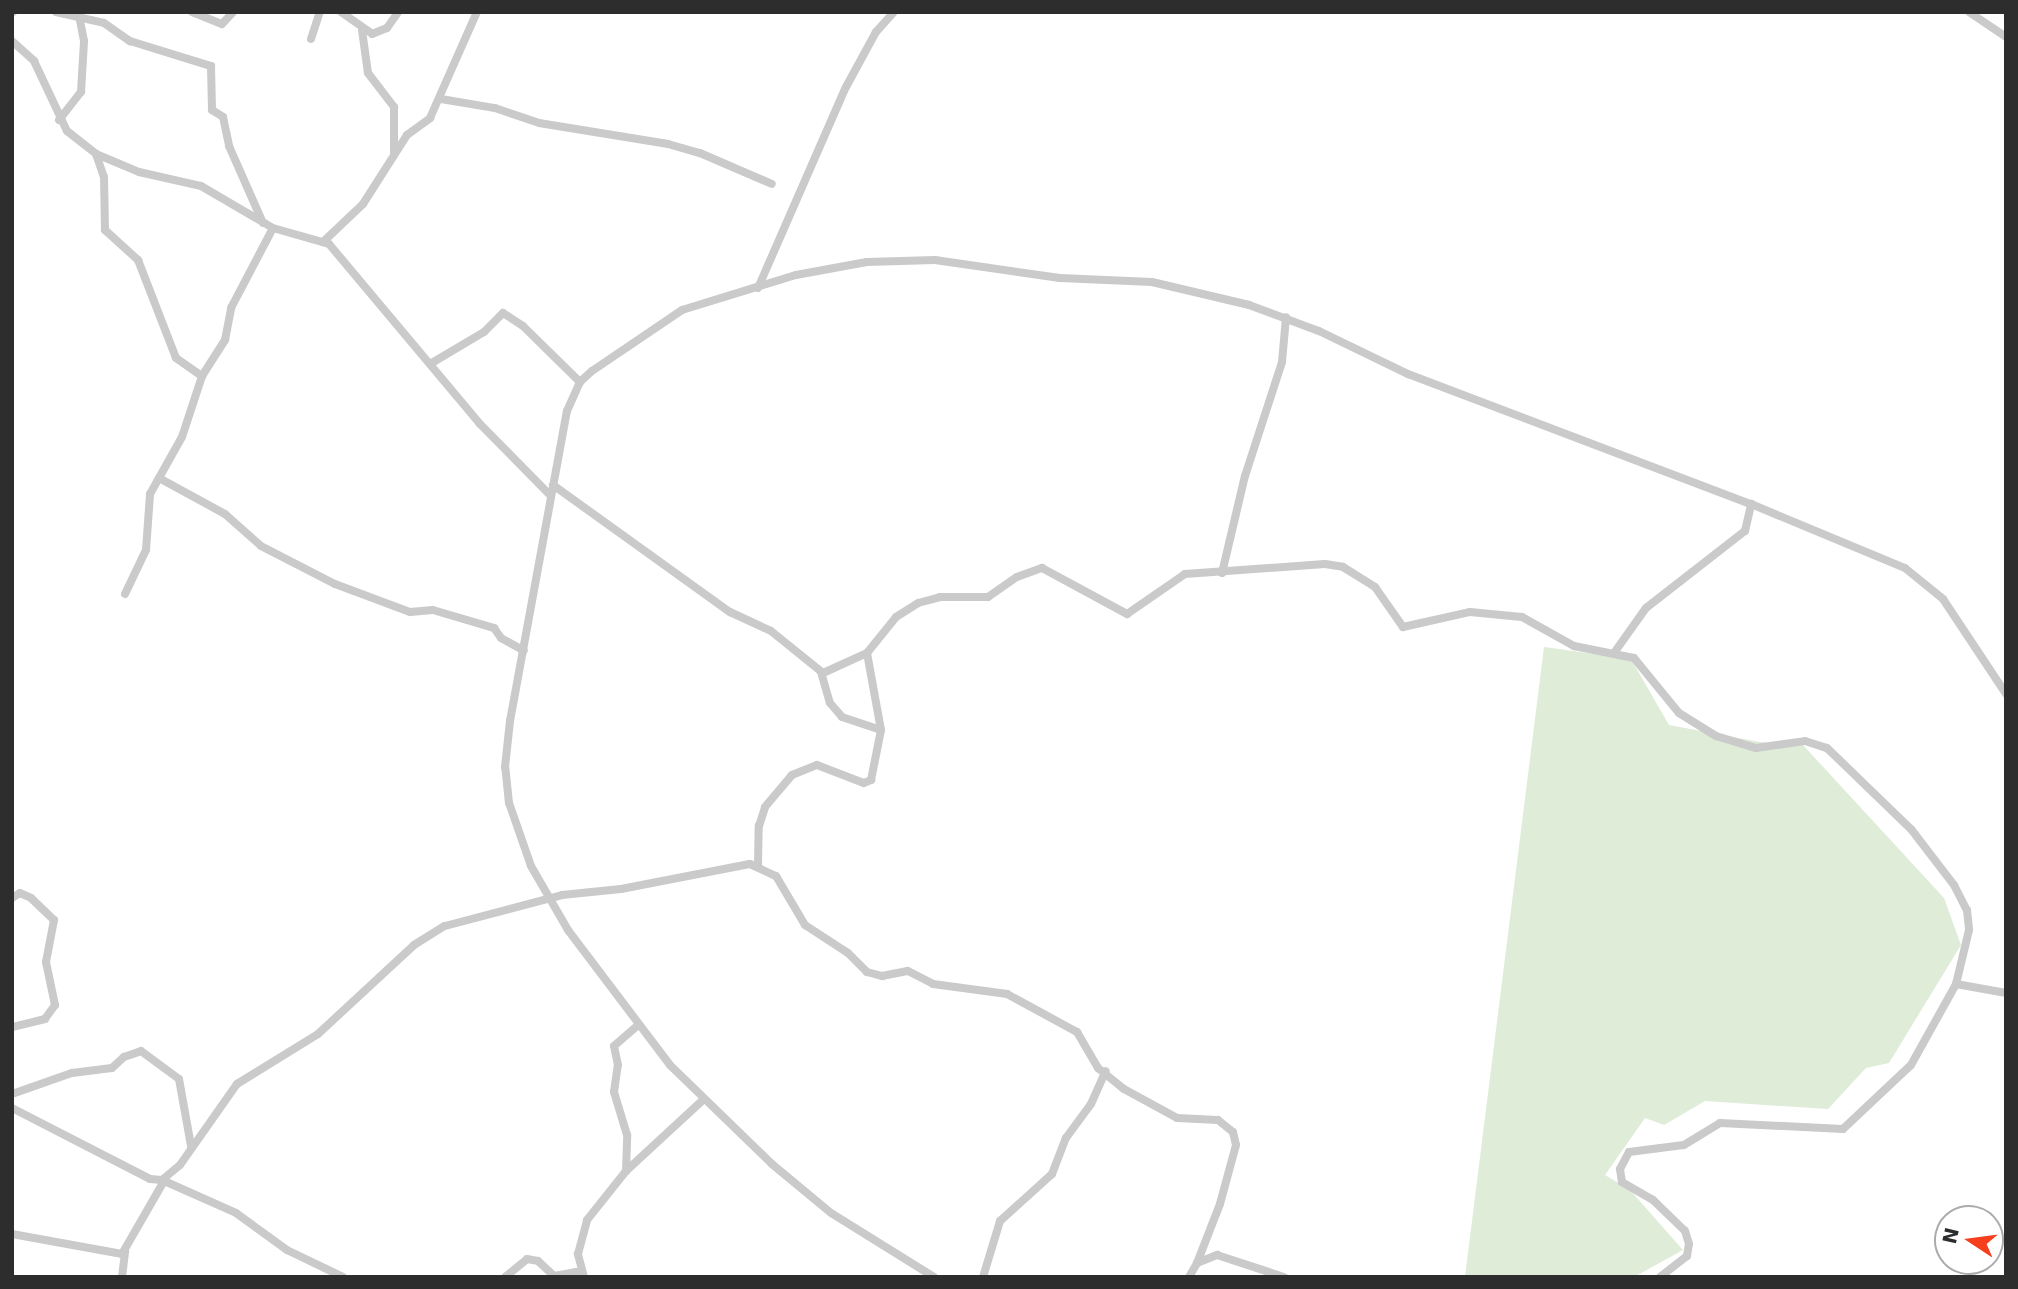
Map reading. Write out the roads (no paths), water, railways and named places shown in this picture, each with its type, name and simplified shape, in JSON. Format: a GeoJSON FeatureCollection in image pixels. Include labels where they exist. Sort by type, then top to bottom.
{"type":"FeatureCollection","features":[{"type":"Feature","properties":{"kind":"street"},"geometry":{"type":"LineString","coordinates":[[56,12],[79,14],[107,24],[128,40],[177,59],[211,66],[212,110],[223,117],[229,145],[263,223]]}},
{"type":"Feature","properties":{"kind":"street"},"geometry":{"type":"LineString","coordinates":[[192,12],[222,24],[233,12]]}},
{"type":"Feature","properties":{"kind":"street"},"geometry":{"type":"LineString","coordinates":[[311,38],[320,12]]}},
{"type":"Feature","properties":{"kind":"street"},"geometry":{"type":"LineString","coordinates":[[341,12],[362,30],[381,32],[398,12]]}},
{"type":"Feature","properties":{"kind":"street"},"geometry":{"type":"LineString","coordinates":[[323,242],[363,204],[407,135],[430,118],[441,99],[477,12]]}},
{"type":"Feature","properties":{"kind":"street"},"geometry":{"type":"LineString","coordinates":[[758,288],[846,87],[881,25],[894,12]]}},
{"type":"Feature","properties":{"kind":"street"},"geometry":{"type":"LineString","coordinates":[[1969,12],[2006,37]]}},
{"type":"Feature","properties":{"kind":"street"},"geometry":{"type":"LineString","coordinates":[[59,120],[81,92],[84,41],[79,14]]}},
{"type":"Feature","properties":{"kind":"street"},"geometry":{"type":"LineString","coordinates":[[362,30],[368,73],[394,107],[392,162]]}},
{"type":"Feature","properties":{"kind":"street"},"geometry":{"type":"LineString","coordinates":[[12,41],[34,61],[59,120],[96,154],[139,172],[201,186],[273,228],[323,242],[339,254],[480,424],[550,495]]}},
{"type":"Feature","properties":{"kind":"street"},"geometry":{"type":"LineString","coordinates":[[441,99],[495,108],[539,123],[668,144],[716,159],[772,184]]}},
{"type":"Feature","properties":{"kind":"street"},"geometry":{"type":"LineString","coordinates":[[96,154],[104,175],[105,230],[138,260],[176,358],[202,376]]}},
{"type":"Feature","properties":{"kind":"street"},"geometry":{"type":"LineString","coordinates":[[125,594],[144,557],[146,504],[184,433],[202,376],[220,350],[231,308],[273,228]]}},
{"type":"Feature","properties":{"kind":"street"},"geometry":{"type":"LineString","coordinates":[[934,1277],[831,1213],[703,1100],[638,1025],[549,898],[522,844],[505,782],[510,721],[567,411],[580,382],[616,352],[682,310],[850,265],[957,260],[1060,278],[1152,282],[1286,317],[1408,374],[1751,504],[1905,568],[1927,583],[1958,617],[2006,694]]}},
{"type":"Feature","properties":{"kind":"street"},"geometry":{"type":"LineString","coordinates":[[430,364],[484,332],[503,313],[523,326],[580,382]]}},
{"type":"Feature","properties":{"kind":"street"},"geometry":{"type":"LineString","coordinates":[[1222,573],[1250,457],[1282,362],[1286,317]]}},
{"type":"Feature","properties":{"kind":"street"},"geometry":{"type":"LineString","coordinates":[[159,478],[225,514],[261,546],[335,584],[410,612],[433,610],[494,628],[501,638],[524,651]]}},
{"type":"Feature","properties":{"kind":"street"},"geometry":{"type":"LineString","coordinates":[[553,485],[730,612],[771,631],[821,672],[830,703],[842,717],[881,730]]}},
{"type":"Feature","properties":{"kind":"street"},"geometry":{"type":"LineString","coordinates":[[1614,653],[1646,608],[1745,531],[1751,504]]}},
{"type":"Feature","properties":{"kind":"street"},"geometry":{"type":"LineString","coordinates":[[821,672],[840,668],[867,653],[896,617],[918,603],[940,597],[988,597],[1017,577],[1042,568],[1127,614],[1144,606],[1177,576],[1335,565],[1384,595],[1403,626],[1455,614],[1504,614],[1550,630],[1574,646],[1634,658],[1664,698],[1707,732],[1756,748],[1810,741],[1827,748],[1852,769],[1945,870],[1967,910],[1968,937],[1955,984],[1911,1065],[1843,1129],[1720,1123],[1684,1144],[1629,1152],[1620,1169],[1622,1182],[1653,1199],[1685,1231],[1689,1244],[1687,1256],[1660,1277]]}},
{"type":"Feature","properties":{"kind":"street"},"geometry":{"type":"LineString","coordinates":[[758,865],[759,826],[765,807],[782,785],[803,769],[817,765],[868,783],[881,730],[867,653]]}},
{"type":"Feature","properties":{"kind":"street"},"geometry":{"type":"LineString","coordinates":[[121,1277],[125,1251],[163,1181],[172,1174],[237,1084],[318,1034],[423,939],[445,926],[549,898],[621,889],[717,867],[758,865],[781,881],[805,925],[848,953],[867,972],[882,976],[908,971],[933,984],[1007,994],[1065,1023],[1084,1040],[1098,1068],[1106,1070],[1124,1089],[1162,1111],[1189,1122],[1218,1119],[1235,1135],[1220,1204],[1189,1277]]}},
{"type":"Feature","properties":{"kind":"street"},"geometry":{"type":"LineString","coordinates":[[12,898],[20,893],[31,898],[54,920],[46,962],[55,1005],[45,1019],[12,1027]]}},
{"type":"Feature","properties":{"kind":"street"},"geometry":{"type":"LineString","coordinates":[[1955,984],[2006,993]]}},
{"type":"Feature","properties":{"kind":"street"},"geometry":{"type":"LineString","coordinates":[[626,1171],[627,1135],[614,1092],[618,1065],[614,1046],[638,1025]]}},
{"type":"Feature","properties":{"kind":"street"},"geometry":{"type":"LineString","coordinates":[[12,1094],[72,1073],[112,1068],[124,1057],[141,1051],[179,1079],[191,1146]]}},
{"type":"Feature","properties":{"kind":"street"},"geometry":{"type":"LineString","coordinates":[[983,1277],[1000,1221],[1052,1174],[1066,1138],[1091,1104],[1106,1070]]}},
{"type":"Feature","properties":{"kind":"street"},"geometry":{"type":"LineString","coordinates":[[505,1277],[527,1259],[538,1261],[554,1276],[583,1274],[578,1254],[583,1226],[626,1171],[703,1100]]}},
{"type":"Feature","properties":{"kind":"street"},"geometry":{"type":"LineString","coordinates":[[12,1108],[150,1179],[163,1181],[236,1213],[287,1250],[343,1277]]}},
{"type":"Feature","properties":{"kind":"street"},"geometry":{"type":"LineString","coordinates":[[12,1234],[116,1254],[125,1251]]}},
{"type":"Feature","properties":{"kind":"street"},"geometry":{"type":"LineString","coordinates":[[1197,1263],[1206,1256],[1231,1256],[1245,1266],[1284,1277]]}}]}
